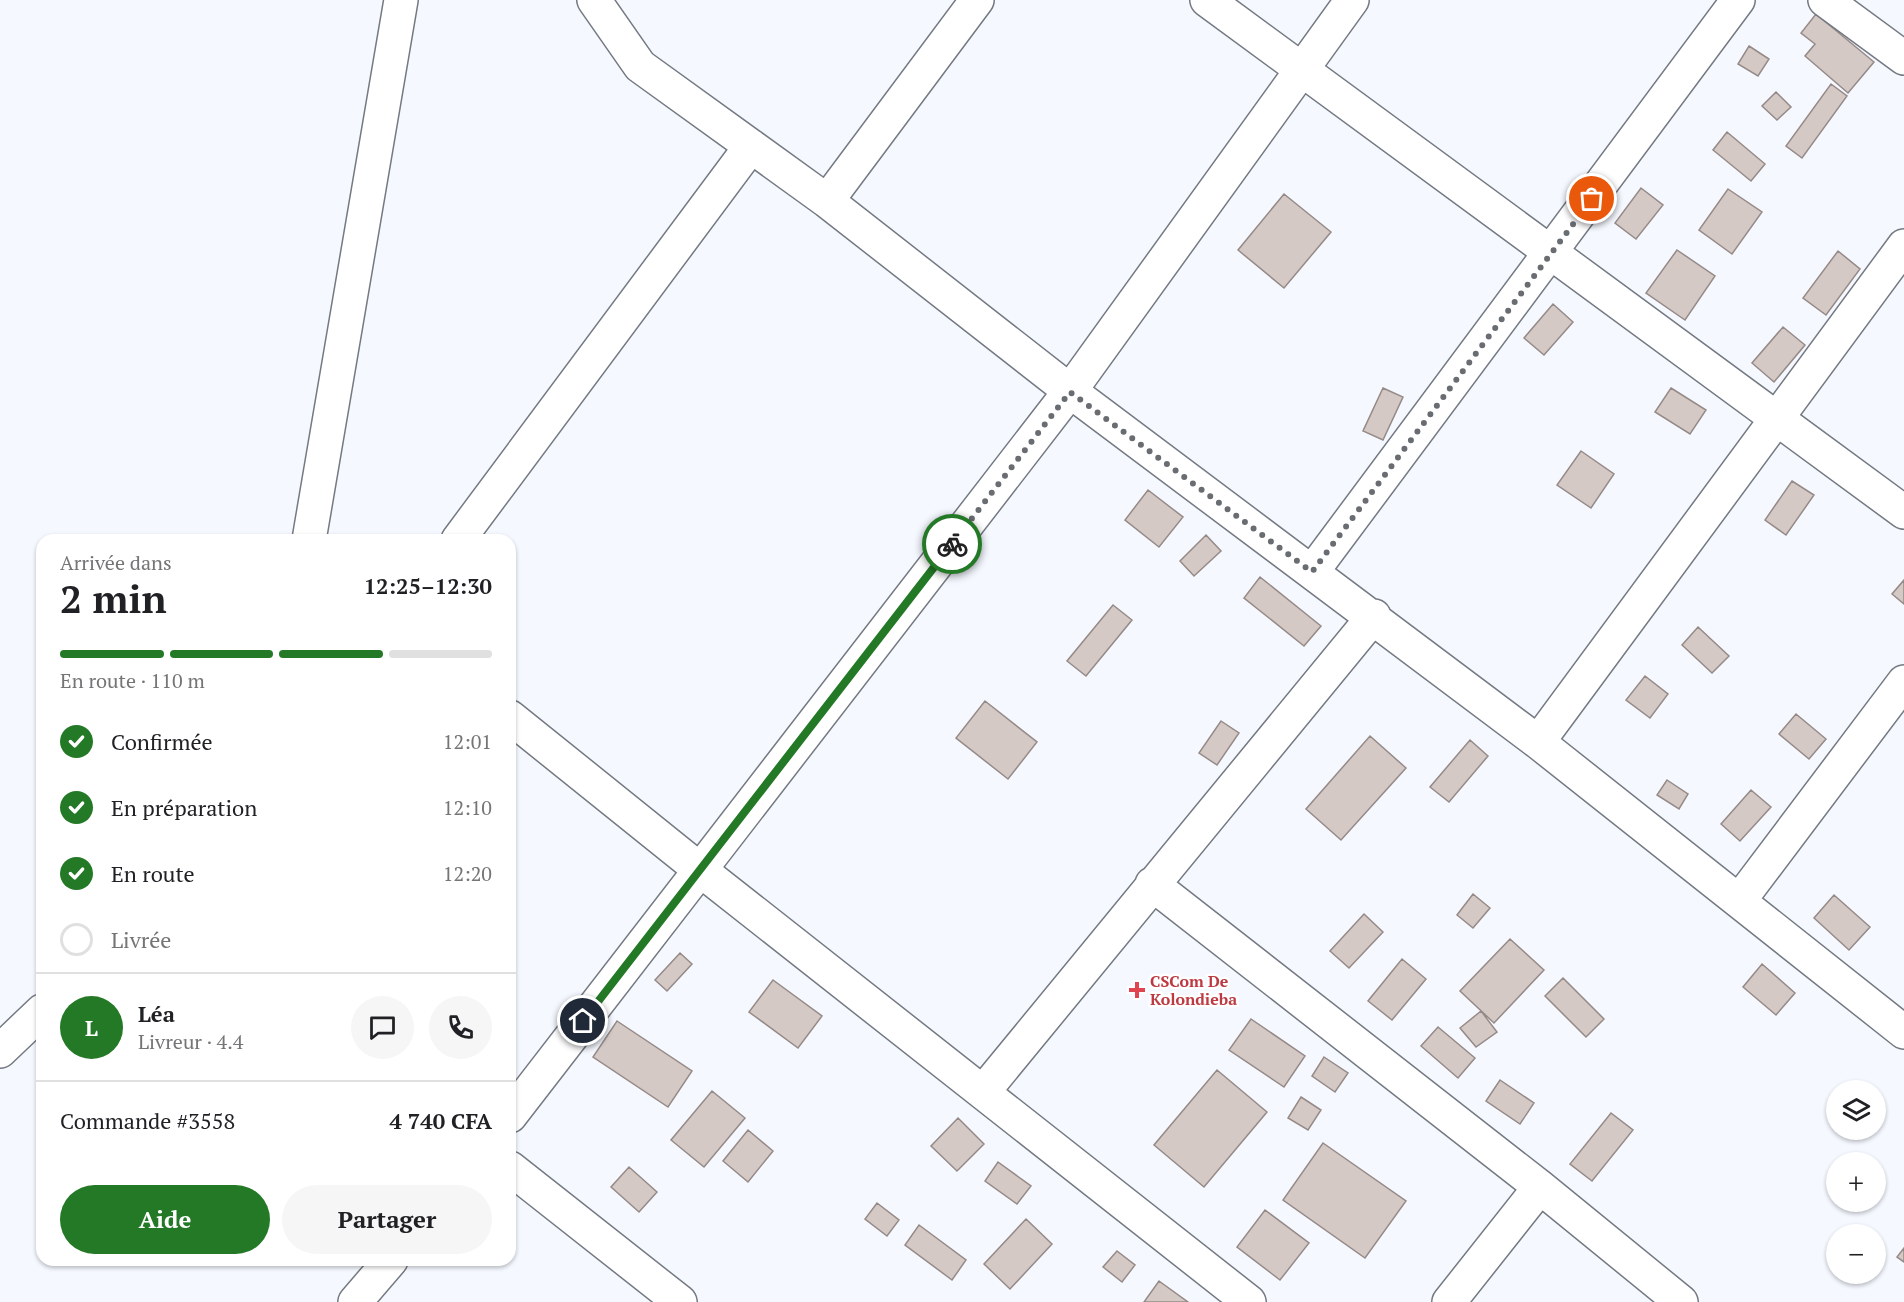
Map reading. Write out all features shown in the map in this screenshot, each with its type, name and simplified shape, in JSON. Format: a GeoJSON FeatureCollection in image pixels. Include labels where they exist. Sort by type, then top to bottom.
{"type":"FeatureCollection","features":[{"type":"Feature","properties":{"kind":"street"},"geometry":{"type":"LineString","coordinates":[[310,534],[401,0]]}},
{"type":"Feature","properties":{"kind":"street"},"geometry":{"type":"LineString","coordinates":[[594,0],[640,66],[827,201],[1070,392],[1374,616],[1539,742],[1904,1032]]}},
{"type":"Feature","properties":{"kind":"street"},"geometry":{"type":"LineString","coordinates":[[827,201],[977,0]]}},
{"type":"Feature","properties":{"kind":"street"},"geometry":{"type":"LineString","coordinates":[[1207,0],[1904,512]]}},
{"type":"Feature","properties":{"kind":"street"},"geometry":{"type":"LineString","coordinates":[[516,1108],[1070,392],[1352,0]]}},
{"type":"Feature","properties":{"kind":"street"},"geometry":{"type":"LineString","coordinates":[[1312,572],[1552,254],[1738,0]]}},
{"type":"Feature","properties":{"kind":"street"},"geometry":{"type":"LineString","coordinates":[[1825,0],[1904,58]]}},
{"type":"Feature","properties":{"kind":"street"},"geometry":{"type":"LineString","coordinates":[[462,534],[751,146]]}},
{"type":"Feature","properties":{"kind":"street"},"geometry":{"type":"LineString","coordinates":[[1539,742],[1904,246]]}},
{"type":"Feature","properties":{"kind":"street"},"geometry":{"type":"LineString","coordinates":[[983,1092],[1374,616]]}},
{"type":"Feature","properties":{"kind":"street"},"geometry":{"type":"LineString","coordinates":[[1739,901],[1904,682]]}},
{"type":"Feature","properties":{"kind":"street"},"geometry":{"type":"LineString","coordinates":[[516,722],[699,869],[1249,1302]]}},
{"type":"Feature","properties":{"kind":"street"},"geometry":{"type":"LineString","coordinates":[[1152,884],[1540,1187],[1681,1302]]}},
{"type":"Feature","properties":{"kind":"street"},"geometry":{"type":"LineString","coordinates":[[0,1051],[36,1017]]}},
{"type":"Feature","properties":{"kind":"street"},"geometry":{"type":"LineString","coordinates":[[516,1173],[680,1302]]}},
{"type":"Feature","properties":{"kind":"street"},"geometry":{"type":"LineString","coordinates":[[1449,1302],[1540,1187]]}},
{"type":"Feature","properties":{"kind":"street"},"geometry":{"type":"LineString","coordinates":[[355,1302],[386,1266]]}},
{"type":"Feature","properties":{"kind":"building"},"geometry":{"type":"Polygon","coordinates":[[[1816,14],[1874,62],[1848,93],[1805,56],[1815,44],[1801,33],[1816,14]]]}},
{"type":"Feature","properties":{"kind":"building"},"geometry":{"type":"Polygon","coordinates":[[[1749,46],[1769,59],[1758,76],[1738,64],[1749,46]]]}},
{"type":"Feature","properties":{"kind":"building"},"geometry":{"type":"Polygon","coordinates":[[[1831,84],[1847,96],[1802,158],[1786,146],[1831,84]]]}},
{"type":"Feature","properties":{"kind":"building"},"geometry":{"type":"Polygon","coordinates":[[[1776,92],[1791,107],[1777,120],[1762,106],[1776,92]]]}},
{"type":"Feature","properties":{"kind":"building"},"geometry":{"type":"Polygon","coordinates":[[[1727,132],[1765,164],[1751,181],[1713,150],[1727,132]]]}},
{"type":"Feature","properties":{"kind":"building"},"geometry":{"type":"Polygon","coordinates":[[[1641,188],[1663,205],[1636,239],[1615,223],[1641,188]]]}},
{"type":"Feature","properties":{"kind":"building"},"geometry":{"type":"Polygon","coordinates":[[[1728,189],[1762,212],[1732,254],[1699,230],[1728,189]]]}},
{"type":"Feature","properties":{"kind":"building"},"geometry":{"type":"Polygon","coordinates":[[[1284,194],[1331,232],[1284,288],[1238,250],[1284,194]]]}},
{"type":"Feature","properties":{"kind":"building"},"geometry":{"type":"Polygon","coordinates":[[[1677,250],[1715,276],[1685,320],[1646,293],[1677,250]]]}},
{"type":"Feature","properties":{"kind":"building"},"geometry":{"type":"Polygon","coordinates":[[[1838,251],[1860,269],[1826,315],[1803,298],[1838,251]]]}},
{"type":"Feature","properties":{"kind":"building"},"geometry":{"type":"Polygon","coordinates":[[[1553,304],[1573,322],[1544,355],[1524,338],[1553,304]]]}},
{"type":"Feature","properties":{"kind":"building"},"geometry":{"type":"Polygon","coordinates":[[[1783,327],[1805,345],[1774,382],[1752,363],[1783,327]]]}},
{"type":"Feature","properties":{"kind":"building"},"geometry":{"type":"Polygon","coordinates":[[[1383,388],[1403,397],[1383,440],[1363,431],[1383,388]]]}},
{"type":"Feature","properties":{"kind":"building"},"geometry":{"type":"Polygon","coordinates":[[[1671,388],[1706,410],[1690,434],[1655,412],[1671,388]]]}},
{"type":"Feature","properties":{"kind":"building"},"geometry":{"type":"Polygon","coordinates":[[[1581,451],[1614,474],[1591,508],[1557,485],[1581,451]]]}},
{"type":"Feature","properties":{"kind":"building"},"geometry":{"type":"Polygon","coordinates":[[[1792,481],[1814,495],[1786,535],[1765,520],[1792,481]]]}},
{"type":"Feature","properties":{"kind":"building"},"geometry":{"type":"Polygon","coordinates":[[[1148,490],[1183,517],[1159,547],[1125,520],[1148,490]]]}},
{"type":"Feature","properties":{"kind":"building"},"geometry":{"type":"Polygon","coordinates":[[[1206,535],[1221,551],[1194,576],[1180,561],[1206,535]]]}},
{"type":"Feature","properties":{"kind":"building"},"geometry":{"type":"Polygon","coordinates":[[[1260,577],[1321,626],[1304,646],[1244,598],[1260,577]]]}},
{"type":"Feature","properties":{"kind":"building"},"geometry":{"type":"Polygon","coordinates":[[[1904,580],[1904,604],[1892,594],[1904,580]]]}},
{"type":"Feature","properties":{"kind":"building"},"geometry":{"type":"Polygon","coordinates":[[[1113,605],[1132,620],[1086,676],[1067,661],[1113,605]]]}},
{"type":"Feature","properties":{"kind":"building"},"geometry":{"type":"Polygon","coordinates":[[[1698,627],[1729,656],[1712,673],[1682,645],[1698,627]]]}},
{"type":"Feature","properties":{"kind":"building"},"geometry":{"type":"Polygon","coordinates":[[[1645,676],[1668,694],[1650,718],[1626,700],[1645,676]]]}},
{"type":"Feature","properties":{"kind":"building"},"geometry":{"type":"Polygon","coordinates":[[[985,701],[1037,742],[1008,779],[956,738],[985,701]]]}},
{"type":"Feature","properties":{"kind":"building"},"geometry":{"type":"Polygon","coordinates":[[[1796,714],[1826,739],[1809,759],[1779,734],[1796,714]]]}},
{"type":"Feature","properties":{"kind":"building"},"geometry":{"type":"Polygon","coordinates":[[[1221,721],[1239,733],[1217,765],[1199,753],[1221,721]]]}},
{"type":"Feature","properties":{"kind":"building"},"geometry":{"type":"Polygon","coordinates":[[[1370,736],[1406,768],[1341,840],[1306,809],[1370,736]]]}},
{"type":"Feature","properties":{"kind":"building"},"geometry":{"type":"Polygon","coordinates":[[[1470,740],[1488,756],[1449,802],[1430,787],[1470,740]]]}},
{"type":"Feature","properties":{"kind":"building"},"geometry":{"type":"Polygon","coordinates":[[[1667,780],[1688,794],[1679,809],[1657,795],[1667,780]]]}},
{"type":"Feature","properties":{"kind":"building"},"geometry":{"type":"Polygon","coordinates":[[[1751,790],[1771,807],[1740,841],[1721,824],[1751,790]]]}},
{"type":"Feature","properties":{"kind":"building"},"geometry":{"type":"Polygon","coordinates":[[[1473,894],[1490,908],[1473,928],[1457,915],[1473,894]]]}},
{"type":"Feature","properties":{"kind":"building"},"geometry":{"type":"Polygon","coordinates":[[[1834,895],[1870,927],[1849,950],[1814,918],[1834,895]]]}},
{"type":"Feature","properties":{"kind":"building"},"geometry":{"type":"Polygon","coordinates":[[[1364,914],[1383,932],[1349,968],[1330,951],[1364,914]]]}},
{"type":"Feature","properties":{"kind":"building"},"geometry":{"type":"Polygon","coordinates":[[[1510,939],[1544,970],[1494,1023],[1460,991],[1510,939]]]}},
{"type":"Feature","properties":{"kind":"building"},"geometry":{"type":"Polygon","coordinates":[[[680,953],[692,964],[667,991],[655,980],[680,953]]]}},
{"type":"Feature","properties":{"kind":"building"},"geometry":{"type":"Polygon","coordinates":[[[1402,959],[1426,979],[1392,1020],[1368,1001],[1402,959]]]}},
{"type":"Feature","properties":{"kind":"building"},"geometry":{"type":"Polygon","coordinates":[[[1762,964],[1795,993],[1776,1015],[1743,987],[1762,964]]]}},
{"type":"Feature","properties":{"kind":"building"},"geometry":{"type":"Polygon","coordinates":[[[1563,978],[1604,1019],[1586,1037],[1545,996],[1563,978]]]}},
{"type":"Feature","properties":{"kind":"building"},"geometry":{"type":"Polygon","coordinates":[[[773,980],[822,1016],[798,1048],[749,1012],[773,980]]]}},
{"type":"Feature","properties":{"kind":"building"},"geometry":{"type":"Polygon","coordinates":[[[1481,1011],[1497,1032],[1476,1047],[1460,1028],[1481,1011]]]}},
{"type":"Feature","properties":{"kind":"building"},"geometry":{"type":"Polygon","coordinates":[[[1251,1019],[1305,1056],[1284,1087],[1229,1050],[1251,1019]]]}},
{"type":"Feature","properties":{"kind":"building"},"geometry":{"type":"Polygon","coordinates":[[[617,1021],[692,1071],[668,1107],[593,1057],[617,1021]]]}},
{"type":"Feature","properties":{"kind":"building"},"geometry":{"type":"Polygon","coordinates":[[[1438,1027],[1475,1058],[1458,1078],[1421,1046],[1438,1027]]]}},
{"type":"Feature","properties":{"kind":"building"},"geometry":{"type":"Polygon","coordinates":[[[1324,1057],[1348,1073],[1335,1092],[1312,1076],[1324,1057]]]}},
{"type":"Feature","properties":{"kind":"building"},"geometry":{"type":"Polygon","coordinates":[[[1217,1070],[1267,1112],[1204,1187],[1154,1145],[1217,1070]]]}},
{"type":"Feature","properties":{"kind":"building"},"geometry":{"type":"Polygon","coordinates":[[[1500,1080],[1534,1103],[1520,1124],[1486,1101],[1500,1080]]]}},
{"type":"Feature","properties":{"kind":"building"},"geometry":{"type":"Polygon","coordinates":[[[712,1091],[745,1118],[704,1167],[671,1140],[712,1091]]]}},
{"type":"Feature","properties":{"kind":"building"},"geometry":{"type":"Polygon","coordinates":[[[1301,1097],[1321,1110],[1308,1130],[1288,1118],[1301,1097]]]}},
{"type":"Feature","properties":{"kind":"building"},"geometry":{"type":"Polygon","coordinates":[[[1611,1113],[1633,1130],[1592,1181],[1570,1164],[1611,1113]]]}},
{"type":"Feature","properties":{"kind":"building"},"geometry":{"type":"Polygon","coordinates":[[[958,1118],[984,1144],[957,1171],[931,1146],[958,1118]]]}},
{"type":"Feature","properties":{"kind":"building"},"geometry":{"type":"Polygon","coordinates":[[[748,1130],[773,1151],[748,1182],[723,1161],[748,1130]]]}},
{"type":"Feature","properties":{"kind":"building"},"geometry":{"type":"Polygon","coordinates":[[[1323,1143],[1406,1201],[1365,1258],[1283,1200],[1323,1143]]]}},
{"type":"Feature","properties":{"kind":"building"},"geometry":{"type":"Polygon","coordinates":[[[998,1162],[1031,1186],[1017,1204],[985,1181],[998,1162]]]}},
{"type":"Feature","properties":{"kind":"building"},"geometry":{"type":"Polygon","coordinates":[[[629,1167],[657,1192],[639,1212],[611,1187],[629,1167]]]}},
{"type":"Feature","properties":{"kind":"building"},"geometry":{"type":"Polygon","coordinates":[[[877,1203],[899,1220],[887,1236],[865,1219],[877,1203]]]}},
{"type":"Feature","properties":{"kind":"building"},"geometry":{"type":"Polygon","coordinates":[[[1265,1210],[1309,1243],[1280,1280],[1237,1247],[1265,1210]]]}},
{"type":"Feature","properties":{"kind":"building"},"geometry":{"type":"Polygon","coordinates":[[[1026,1219],[1052,1244],[1010,1289],[984,1264],[1026,1219]]]}},
{"type":"Feature","properties":{"kind":"building"},"geometry":{"type":"Polygon","coordinates":[[[919,1225],[966,1260],[952,1280],[905,1245],[919,1225]]]}},
{"type":"Feature","properties":{"kind":"building"},"geometry":{"type":"Polygon","coordinates":[[[1904,1248],[1904,1262],[1897,1257],[1904,1248]]]}},
{"type":"Feature","properties":{"kind":"building"},"geometry":{"type":"Polygon","coordinates":[[[1117,1251],[1135,1265],[1122,1282],[1103,1267],[1117,1251]]]}},
{"type":"Feature","properties":{"kind":"building"},"geometry":{"type":"Polygon","coordinates":[[[1159,1281],[1188,1302],[1144,1302],[1159,1281]]]}},
{"type":"Feature","properties":{"kind":"way so far"},"geometry":{"type":"LineString","coordinates":[[952,544],[1070,392],[1312,572],[1592,199]]}},
{"type":"Feature","properties":{"kind":"place","name":"CSCom De Kolondieba"},"geometry":{"type":"Point","coordinates":[1137,990]}},
{"type":"Feature","properties":{"kind":"route"},"geometry":{"type":"LineString","coordinates":[[583,1021],[713,850],[952,544]]}}]}
